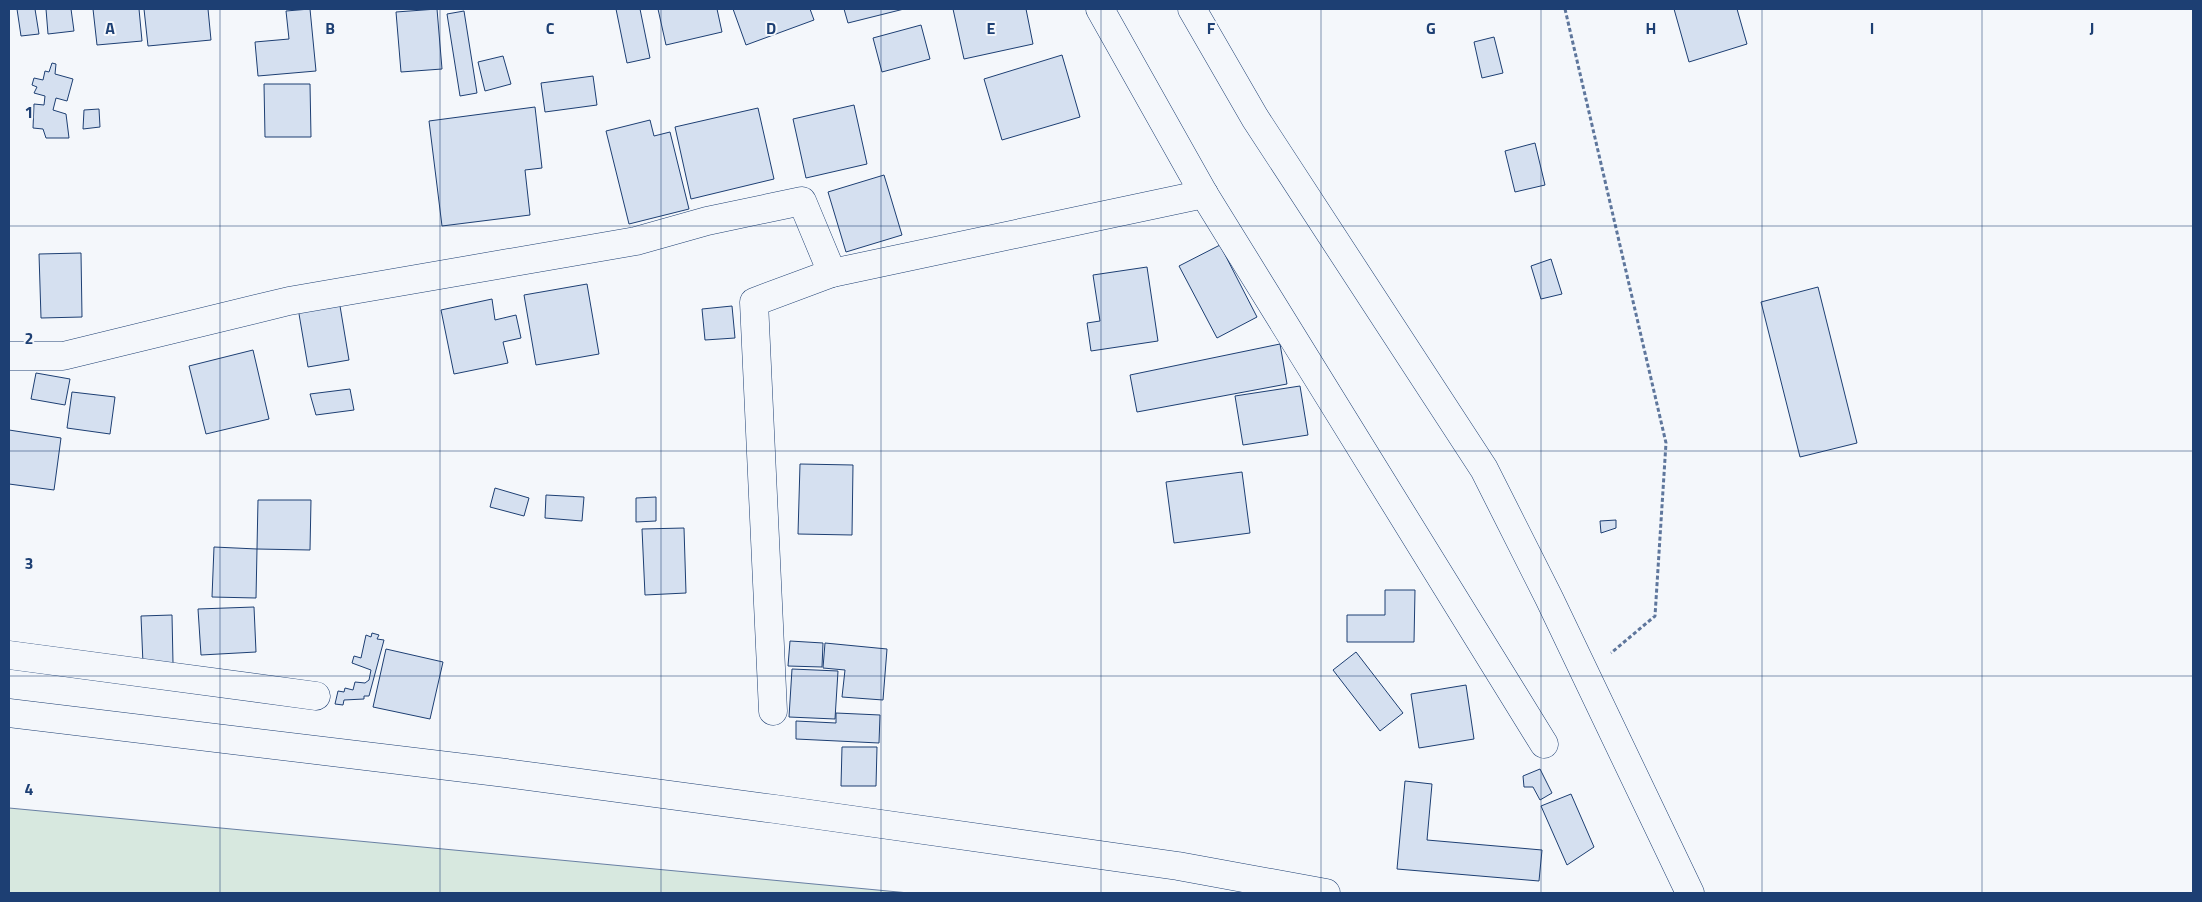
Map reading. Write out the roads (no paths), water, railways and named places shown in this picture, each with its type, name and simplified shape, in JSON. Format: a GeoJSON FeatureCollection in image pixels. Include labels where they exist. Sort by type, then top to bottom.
{"type":"FeatureCollection","features":[{"type":"Feature","properties":{"kind":"street"},"geometry":{"type":"LineString","coordinates":[[1100,9],[1204,194],[1544,744]]}},
{"type":"Feature","properties":{"kind":"street"},"geometry":{"type":"LineString","coordinates":[[1192,9],[1255,118],[1484,469],[1586,675],[1690,893]]}},
{"type":"Feature","properties":{"kind":"street"},"geometry":{"type":"LineString","coordinates":[[773,711],[754,302],[832,273],[1204,194]]}},
{"type":"Feature","properties":{"kind":"street"},"geometry":{"type":"LineString","coordinates":[[9,356],[62,356],[288,301],[636,241],[707,221],[802,201],[832,273]]}},
{"type":"Feature","properties":{"kind":"street"},"geometry":{"type":"LineString","coordinates":[[9,655],[316,696]]}},
{"type":"Feature","properties":{"kind":"street"},"geometry":{"type":"LineString","coordinates":[[9,713],[497,772],[805,813],[1178,866],[1326,893]]}}]}
